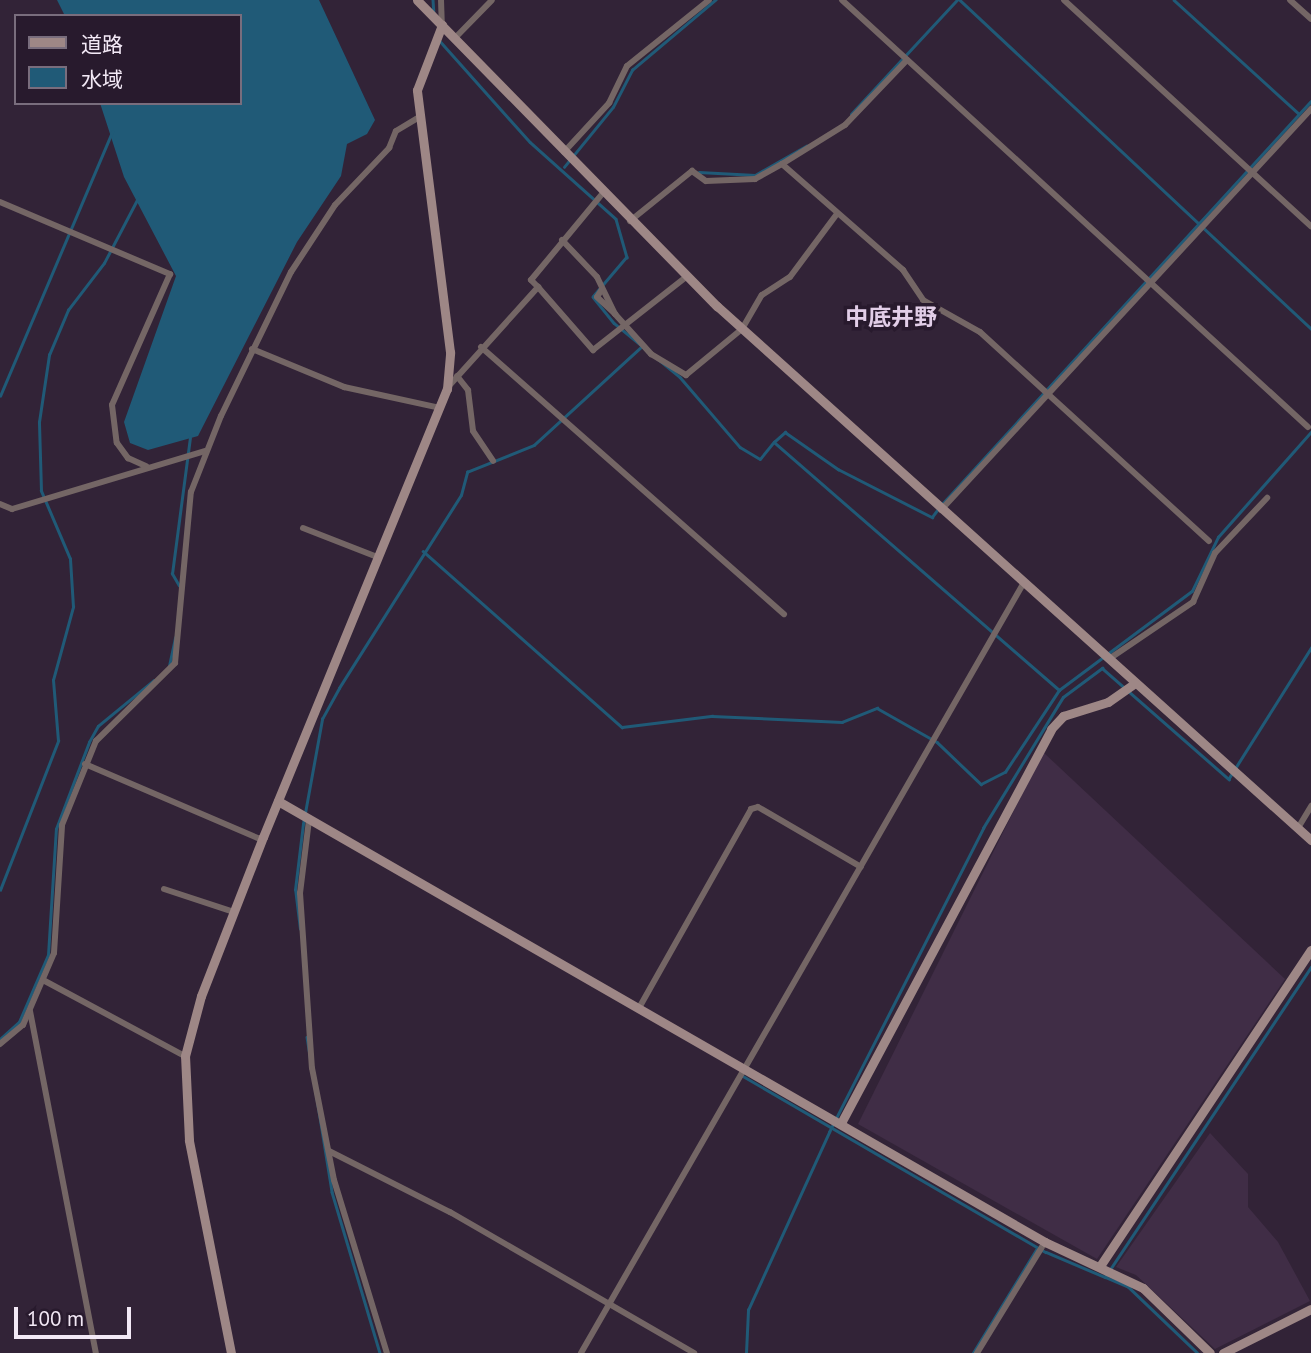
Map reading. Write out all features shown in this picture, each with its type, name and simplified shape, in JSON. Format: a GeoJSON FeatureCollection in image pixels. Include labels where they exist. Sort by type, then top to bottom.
{"type":"FeatureCollection","features":[{"type":"Feature","properties":{"kind":"street"},"geometry":{"type":"LineString","coordinates":[[417,0],[686,277],[1098,652],[1311,840]]}},
{"type":"Feature","properties":{"kind":"street"},"geometry":{"type":"LineString","coordinates":[[230,1353],[189,1140],[185,1056],[234,912],[262,840],[344,651],[375,556],[447,389],[450,352],[419,117],[418,75],[442,25],[440,0]]}},
{"type":"Feature","properties":{"kind":"street"},"geometry":{"type":"LineString","coordinates":[[454,39],[492,0]]}},
{"type":"Feature","properties":{"kind":"street"},"geometry":{"type":"LineString","coordinates":[[564,152],[609,103],[627,66],[709,0]]}},
{"type":"Feature","properties":{"kind":"street"},"geometry":{"type":"LineString","coordinates":[[842,0],[1308,427]]}},
{"type":"Feature","properties":{"kind":"street"},"geometry":{"type":"LineString","coordinates":[[1064,0],[1311,226]]}},
{"type":"Feature","properties":{"kind":"street"},"geometry":{"type":"LineString","coordinates":[[1290,0],[1311,19]]}},
{"type":"Feature","properties":{"kind":"street"},"geometry":{"type":"LineString","coordinates":[[629,221],[692,171],[706,181],[755,179],[782,164],[845,125],[907,60]]}},
{"type":"Feature","properties":{"kind":"street"},"geometry":{"type":"LineString","coordinates":[[941,510],[1311,109]]}},
{"type":"Feature","properties":{"kind":"street"},"geometry":{"type":"LineString","coordinates":[[0,1044],[30,1011],[54,953],[62,825],[85,764],[102,729],[175,663],[191,492],[205,451],[291,272],[346,189],[388,148],[396,131],[419,117]]}},
{"type":"Feature","properties":{"kind":"street"},"geometry":{"type":"LineString","coordinates":[[782,164],[836,215],[903,270],[923,300],[980,332],[1209,541]]}},
{"type":"Feature","properties":{"kind":"street"},"geometry":{"type":"LineString","coordinates":[[603,193],[531,280],[593,350],[628,327],[686,277]]}},
{"type":"Feature","properties":{"kind":"street"},"geometry":{"type":"LineString","coordinates":[[0,202],[170,274],[113,405],[117,443],[128,458],[146,466]]}},
{"type":"Feature","properties":{"kind":"street"},"geometry":{"type":"LineString","coordinates":[[562,240],[602,289],[615,314],[651,354],[686,375],[742,329],[762,295],[790,276],[836,215]]}},
{"type":"Feature","properties":{"kind":"street"},"geometry":{"type":"LineString","coordinates":[[447,389],[481,347],[538,287]]}},
{"type":"Feature","properties":{"kind":"street"},"geometry":{"type":"LineString","coordinates":[[481,347],[784,614]]}},
{"type":"Feature","properties":{"kind":"street"},"geometry":{"type":"LineString","coordinates":[[252,349],[344,387],[440,408]]}},
{"type":"Feature","properties":{"kind":"street"},"geometry":{"type":"LineString","coordinates":[[457,376],[468,390],[473,431],[493,461]]}},
{"type":"Feature","properties":{"kind":"street"},"geometry":{"type":"LineString","coordinates":[[0,504],[12,509],[146,466],[205,451]]}},
{"type":"Feature","properties":{"kind":"street"},"geometry":{"type":"LineString","coordinates":[[1107,660],[1193,602],[1215,553],[1267,498]]}},
{"type":"Feature","properties":{"kind":"street"},"geometry":{"type":"LineString","coordinates":[[303,528],[375,556]]}},
{"type":"Feature","properties":{"kind":"street"},"geometry":{"type":"LineString","coordinates":[[581,1353],[1024,584]]}},
{"type":"Feature","properties":{"kind":"street"},"geometry":{"type":"LineString","coordinates":[[841,1123],[1051,729],[1063,716],[1108,702],[1134,684]]}},
{"type":"Feature","properties":{"kind":"street"},"geometry":{"type":"LineString","coordinates":[[85,764],[262,840]]}},
{"type":"Feature","properties":{"kind":"street"},"geometry":{"type":"LineString","coordinates":[[278,801],[1045,1242],[1143,1288],[1210,1353]]}},
{"type":"Feature","properties":{"kind":"street"},"geometry":{"type":"LineString","coordinates":[[1298,828],[1311,806]]}},
{"type":"Feature","properties":{"kind":"street"},"geometry":{"type":"LineString","coordinates":[[639,1008],[751,809],[758,807],[861,867]]}},
{"type":"Feature","properties":{"kind":"street"},"geometry":{"type":"LineString","coordinates":[[309,820],[300,893],[312,1068],[328,1151],[387,1353]]}},
{"type":"Feature","properties":{"kind":"street"},"geometry":{"type":"LineString","coordinates":[[163,889],[234,912]]}},
{"type":"Feature","properties":{"kind":"street"},"geometry":{"type":"LineString","coordinates":[[1100,1266],[1311,950]]}},
{"type":"Feature","properties":{"kind":"street"},"geometry":{"type":"LineString","coordinates":[[43,980],[185,1056]]}},
{"type":"Feature","properties":{"kind":"street"},"geometry":{"type":"LineString","coordinates":[[30,1011],[96,1353]]}},
{"type":"Feature","properties":{"kind":"street"},"geometry":{"type":"LineString","coordinates":[[328,1151],[694,1353]]}},
{"type":"Feature","properties":{"kind":"street"},"geometry":{"type":"LineString","coordinates":[[977,1353],[1045,1242]]}},
{"type":"Feature","properties":{"kind":"street"},"geometry":{"type":"LineString","coordinates":[[1223,1353],[1311,1309]]}},
{"type":"Feature","properties":{"kind":"shaded area"},"geometry":{"type":"Polygon","coordinates":[[[1043,752],[1285,979],[1097,1259],[858,1124],[1043,752]]]}},
{"type":"Feature","properties":{"kind":"shaded area"},"geometry":{"type":"Polygon","coordinates":[[[1210,1133],[1248,1174],[1248,1207],[1278,1242],[1310,1301],[1215,1349],[1136,1275],[1116,1267],[1210,1133]]]}},
{"type":"Feature","properties":{"kind":"water"},"geometry":{"type":"Polygon","coordinates":[[[57,0],[319,0],[375,120],[367,134],[347,144],[341,176],[297,242],[198,436],[148,450],[130,443],[124,422],[176,276],[124,177],[101,105],[242,105],[242,14],[64,14],[57,0]]]}},
{"type":"Feature","properties":{"kind":"waterway"},"geometry":{"type":"LineString","coordinates":[[433,0],[434,14]]}},
{"type":"Feature","properties":{"kind":"waterway"},"geometry":{"type":"LineString","coordinates":[[564,167],[613,107],[632,70],[715,0]]}},
{"type":"Feature","properties":{"kind":"waterway"},"geometry":{"type":"LineString","coordinates":[[851,114],[957,0]]}},
{"type":"Feature","properties":{"kind":"waterway"},"geometry":{"type":"LineString","coordinates":[[960,0],[1311,329]]}},
{"type":"Feature","properties":{"kind":"waterway"},"geometry":{"type":"LineString","coordinates":[[1174,0],[1298,113]]}},
{"type":"Feature","properties":{"kind":"waterway"},"geometry":{"type":"LineString","coordinates":[[440,41],[530,142],[616,219],[627,257],[593,297],[614,323],[680,377],[740,447],[760,459],[774,442],[1059,690]]}},
{"type":"Feature","properties":{"kind":"waterway"},"geometry":{"type":"LineString","coordinates":[[942,504],[1311,101]]}},
{"type":"Feature","properties":{"kind":"waterway"},"geometry":{"type":"LineString","coordinates":[[0,396],[112,132]]}},
{"type":"Feature","properties":{"kind":"waterway"},"geometry":{"type":"LineString","coordinates":[[699,172],[755,175],[806,146]]}},
{"type":"Feature","properties":{"kind":"waterway"},"geometry":{"type":"LineString","coordinates":[[0,890],[58,741],[53,680],[73,607],[70,559],[41,491],[39,422],[49,355],[68,310],[104,263],[138,198]]}},
{"type":"Feature","properties":{"kind":"waterway"},"geometry":{"type":"LineString","coordinates":[[300,929],[295,890],[303,824],[322,719],[339,688],[461,495],[467,472],[534,445],[640,348]]}},
{"type":"Feature","properties":{"kind":"waterway"},"geometry":{"type":"LineString","coordinates":[[774,442],[785,432],[838,469],[932,517],[938,509]]}},
{"type":"Feature","properties":{"kind":"waterway"},"geometry":{"type":"LineString","coordinates":[[423,551],[622,727],[712,716],[842,722],[877,708],[937,742],[981,784],[1005,772],[1059,690],[1192,591],[1218,537],[1311,432]]}},
{"type":"Feature","properties":{"kind":"waterway"},"geometry":{"type":"LineString","coordinates":[[179,586],[172,574],[190,438]]}},
{"type":"Feature","properties":{"kind":"waterway"},"geometry":{"type":"LineString","coordinates":[[169,666],[175,638]]}},
{"type":"Feature","properties":{"kind":"waterway"},"geometry":{"type":"LineString","coordinates":[[1229,778],[1311,648]]}},
{"type":"Feature","properties":{"kind":"waterway"},"geometry":{"type":"LineString","coordinates":[[746,1353],[748,1310],[829,1132],[983,828],[1063,697],[1102,668],[1229,779]]}},
{"type":"Feature","properties":{"kind":"waterway"},"geometry":{"type":"LineString","coordinates":[[0,1039],[19,1022],[48,955],[56,829],[89,742],[98,726],[154,680]]}},
{"type":"Feature","properties":{"kind":"waterway"},"geometry":{"type":"LineString","coordinates":[[1197,1353],[1128,1287],[1105,1277],[1311,967]]}},
{"type":"Feature","properties":{"kind":"waterway"},"geometry":{"type":"LineString","coordinates":[[307,1037],[332,1192],[380,1353]]}},
{"type":"Feature","properties":{"kind":"waterway"},"geometry":{"type":"LineString","coordinates":[[743,1076],[1046,1252],[1105,1277]]}},
{"type":"Feature","properties":{"kind":"waterway"},"geometry":{"type":"LineString","coordinates":[[973,1353],[1037,1248]]}},
{"type":"Feature","properties":{"kind":"district","name":"中底井野"},"geometry":{"type":"Point","coordinates":[891,317]}}]}
